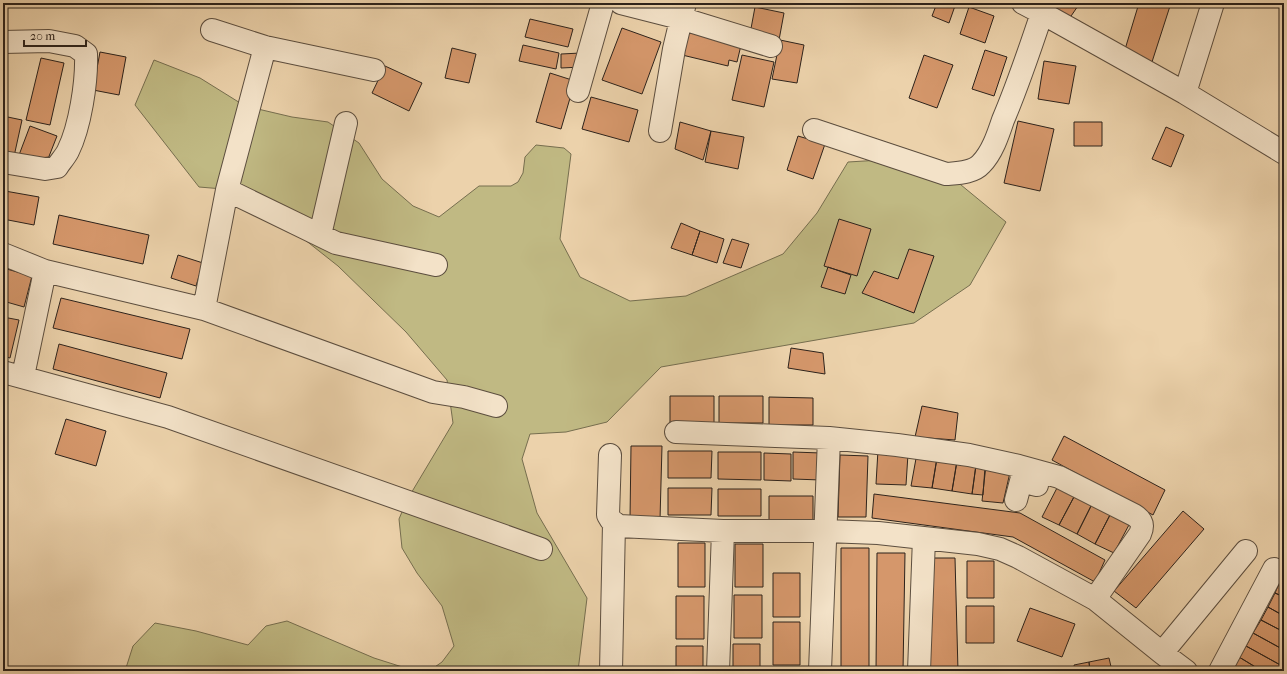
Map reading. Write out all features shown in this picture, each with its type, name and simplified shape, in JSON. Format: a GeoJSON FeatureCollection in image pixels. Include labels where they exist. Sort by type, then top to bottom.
{"type":"FeatureCollection","features":[{"type":"Feature","properties":{"kind":"street"},"geometry":{"type":"LineString","coordinates":[[578,91],[603,3]]}},
{"type":"Feature","properties":{"kind":"street"},"geometry":{"type":"LineString","coordinates":[[621,3],[683,11],[772,46]]}},
{"type":"Feature","properties":{"kind":"street"},"geometry":{"type":"LineString","coordinates":[[1023,3],[1185,93],[1284,153]]}},
{"type":"Feature","properties":{"kind":"street"},"geometry":{"type":"LineString","coordinates":[[1185,93],[1213,3]]}},
{"type":"Feature","properties":{"kind":"street"},"geometry":{"type":"LineString","coordinates":[[660,131],[668,79],[683,11]]}},
{"type":"Feature","properties":{"kind":"street"},"geometry":{"type":"LineString","coordinates":[[814,130],[946,174],[966,172],[981,165],[990,150],[1011,101],[1042,13]]}},
{"type":"Feature","properties":{"kind":"street"},"geometry":{"type":"LineString","coordinates":[[212,30],[265,47],[374,70]]}},
{"type":"Feature","properties":{"kind":"street"},"geometry":{"type":"LineString","coordinates":[[3,42],[49,41],[75,46],[86,54],[87,75],[78,121],[68,152],[57,166],[45,169],[3,162]]}},
{"type":"Feature","properties":{"kind":"street"},"geometry":{"type":"LineString","coordinates":[[204,309],[227,190],[265,47]]}},
{"type":"Feature","properties":{"kind":"street"},"geometry":{"type":"LineString","coordinates":[[320,235],[346,123]]}},
{"type":"Feature","properties":{"kind":"street"},"geometry":{"type":"LineString","coordinates":[[227,190],[336,243],[436,265]]}},
{"type":"Feature","properties":{"kind":"street"},"geometry":{"type":"LineString","coordinates":[[3,254],[45,271],[204,309],[433,392],[464,397],[496,406]]}},
{"type":"Feature","properties":{"kind":"street"},"geometry":{"type":"LineString","coordinates":[[45,271],[13,374],[168,417],[541,549]]}},
{"type":"Feature","properties":{"kind":"street"},"geometry":{"type":"LineString","coordinates":[[676,432],[829,438],[897,445],[969,455],[1040,471],[1059,477],[1134,515],[1142,522],[1140,534],[1095,599]]}},
{"type":"Feature","properties":{"kind":"street"},"geometry":{"type":"LineString","coordinates":[[820,671],[829,438]]}},
{"type":"Feature","properties":{"kind":"street"},"geometry":{"type":"LineString","coordinates":[[610,455],[608,515],[614,523],[628,527],[723,531],[826,531],[924,538],[978,544],[1000,549],[1018,557],[1095,599],[1186,671]]}},
{"type":"Feature","properties":{"kind":"street"},"geometry":{"type":"LineString","coordinates":[[1016,500],[1021,481],[1036,485],[1040,471]]}},
{"type":"Feature","properties":{"kind":"street"},"geometry":{"type":"LineString","coordinates":[[611,671],[614,523]]}},
{"type":"Feature","properties":{"kind":"street"},"geometry":{"type":"LineString","coordinates":[[718,671],[723,531]]}},
{"type":"Feature","properties":{"kind":"street"},"geometry":{"type":"LineString","coordinates":[[919,671],[924,538]]}},
{"type":"Feature","properties":{"kind":"street"},"geometry":{"type":"LineString","coordinates":[[1162,653],[1246,551]]}},
{"type":"Feature","properties":{"kind":"street"},"geometry":{"type":"LineString","coordinates":[[1220,671],[1274,569]]}},
{"type":"Feature","properties":{"kind":"shaded area"},"geometry":{"type":"Polygon","coordinates":[[[154,60],[200,78],[245,106],[292,117],[328,122],[359,143],[382,179],[413,206],[439,217],[479,186],[511,186],[518,182],[523,173],[525,157],[536,145],[564,148],[571,154],[560,239],[580,277],[630,301],[686,296],[783,254],[817,213],[848,162],[897,159],[955,180],[1006,222],[970,285],[914,323],[661,367],[607,422],[566,432],[530,434],[522,459],[537,513],[587,598],[578,671],[429,671],[442,662],[454,646],[442,606],[417,573],[402,548],[399,519],[407,500],[453,423],[447,380],[406,332],[338,266],[295,232],[223,189],[199,187],[135,105],[154,60]]]}},
{"type":"Feature","properties":{"kind":"shaded area"},"geometry":{"type":"Polygon","coordinates":[[[287,621],[374,658],[415,671],[125,671],[133,646],[155,623],[196,631],[248,645],[266,626],[287,621]]]}},
{"type":"Feature","properties":{"kind":"building"},"geometry":{"type":"Polygon","coordinates":[[[937,3],[956,3],[949,23],[932,16],[937,3]]]}},
{"type":"Feature","properties":{"kind":"building"},"geometry":{"type":"Polygon","coordinates":[[[1047,3],[1080,3],[1069,19],[1047,3]]]}},
{"type":"Feature","properties":{"kind":"building"},"geometry":{"type":"Polygon","coordinates":[[[1139,3],[1171,3],[1151,65],[1123,56],[1139,3]]]}},
{"type":"Feature","properties":{"kind":"building"},"geometry":{"type":"Polygon","coordinates":[[[755,7],[784,13],[779,40],[750,34],[755,7]]]}},
{"type":"Feature","properties":{"kind":"building"},"geometry":{"type":"Polygon","coordinates":[[[969,7],[994,16],[985,43],[960,34],[969,7]]]}},
{"type":"Feature","properties":{"kind":"building"},"geometry":{"type":"Polygon","coordinates":[[[530,19],[573,29],[568,47],[525,37],[530,19]]]}},
{"type":"Feature","properties":{"kind":"building"},"geometry":{"type":"Polygon","coordinates":[[[684,27],[742,41],[737,62],[729,60],[728,66],[678,54],[684,27]]]}},
{"type":"Feature","properties":{"kind":"building"},"geometry":{"type":"Polygon","coordinates":[[[622,28],[661,42],[642,94],[602,80],[622,28]]]}},
{"type":"Feature","properties":{"kind":"building"},"geometry":{"type":"Polygon","coordinates":[[[780,40],[804,45],[797,83],[772,79],[780,40]]]}},
{"type":"Feature","properties":{"kind":"building"},"geometry":{"type":"Polygon","coordinates":[[[523,45],[559,53],[556,69],[519,61],[523,45]]]}},
{"type":"Feature","properties":{"kind":"building"},"geometry":{"type":"Polygon","coordinates":[[[452,48],[476,54],[469,83],[445,78],[452,48]]]}},
{"type":"Feature","properties":{"kind":"building"},"geometry":{"type":"Polygon","coordinates":[[[985,50],[1007,57],[994,96],[972,89],[985,50]]]}},
{"type":"Feature","properties":{"kind":"building"},"geometry":{"type":"Polygon","coordinates":[[[100,52],[126,57],[119,95],[93,90],[100,52]]]}},
{"type":"Feature","properties":{"kind":"building"},"geometry":{"type":"Polygon","coordinates":[[[581,53],[582,67],[561,68],[561,54],[581,53]]]}},
{"type":"Feature","properties":{"kind":"building"},"geometry":{"type":"Polygon","coordinates":[[[742,55],[774,62],[764,107],[732,100],[742,55]]]}},
{"type":"Feature","properties":{"kind":"building"},"geometry":{"type":"Polygon","coordinates":[[[924,55],[953,65],[937,108],[909,98],[924,55]]]}},
{"type":"Feature","properties":{"kind":"building"},"geometry":{"type":"Polygon","coordinates":[[[41,58],[64,63],[50,125],[26,120],[41,58]]]}},
{"type":"Feature","properties":{"kind":"building"},"geometry":{"type":"Polygon","coordinates":[[[1044,61],[1076,66],[1069,104],[1038,99],[1044,61]]]}},
{"type":"Feature","properties":{"kind":"building"},"geometry":{"type":"Polygon","coordinates":[[[385,66],[422,83],[409,111],[372,93],[385,66]]]}},
{"type":"Feature","properties":{"kind":"building"},"geometry":{"type":"Polygon","coordinates":[[[550,73],[575,81],[561,129],[536,122],[550,73]]]}},
{"type":"Feature","properties":{"kind":"building"},"geometry":{"type":"Polygon","coordinates":[[[591,97],[638,110],[629,142],[582,129],[591,97]]]}},
{"type":"Feature","properties":{"kind":"building"},"geometry":{"type":"Polygon","coordinates":[[[3,116],[22,120],[13,161],[3,159],[3,116]]]}},
{"type":"Feature","properties":{"kind":"building"},"geometry":{"type":"Polygon","coordinates":[[[1018,121],[1054,129],[1040,191],[1004,183],[1018,121]]]}},
{"type":"Feature","properties":{"kind":"building"},"geometry":{"type":"Polygon","coordinates":[[[680,122],[711,131],[703,160],[675,149],[680,122]]]}},
{"type":"Feature","properties":{"kind":"building"},"geometry":{"type":"Polygon","coordinates":[[[1074,122],[1102,122],[1102,146],[1074,146],[1074,122]]]}},
{"type":"Feature","properties":{"kind":"building"},"geometry":{"type":"Polygon","coordinates":[[[30,126],[57,136],[46,164],[19,155],[30,126]]]}},
{"type":"Feature","properties":{"kind":"building"},"geometry":{"type":"Polygon","coordinates":[[[1166,127],[1184,135],[1171,167],[1152,159],[1166,127]]]}},
{"type":"Feature","properties":{"kind":"building"},"geometry":{"type":"Polygon","coordinates":[[[711,131],[744,137],[738,169],[705,162],[711,131]]]}},
{"type":"Feature","properties":{"kind":"building"},"geometry":{"type":"Polygon","coordinates":[[[798,136],[825,144],[813,179],[787,170],[798,136]]]}},
{"type":"Feature","properties":{"kind":"building"},"geometry":{"type":"Polygon","coordinates":[[[5,191],[39,197],[34,225],[3,219],[5,191]]]}},
{"type":"Feature","properties":{"kind":"building"},"geometry":{"type":"Polygon","coordinates":[[[59,215],[149,235],[143,264],[53,244],[59,215]]]}},
{"type":"Feature","properties":{"kind":"building"},"geometry":{"type":"Polygon","coordinates":[[[839,219],[871,229],[857,276],[824,266],[839,219]]]}},
{"type":"Feature","properties":{"kind":"building"},"geometry":{"type":"Polygon","coordinates":[[[681,223],[700,231],[692,255],[671,248],[681,223]]]}},
{"type":"Feature","properties":{"kind":"building"},"geometry":{"type":"Polygon","coordinates":[[[700,231],[724,239],[717,263],[692,255],[700,231]]]}},
{"type":"Feature","properties":{"kind":"building"},"geometry":{"type":"Polygon","coordinates":[[[732,239],[749,244],[741,268],[723,263],[732,239]]]}},
{"type":"Feature","properties":{"kind":"building"},"geometry":{"type":"Polygon","coordinates":[[[909,249],[934,256],[914,313],[862,293],[874,271],[898,279],[909,249]]]}},
{"type":"Feature","properties":{"kind":"building"},"geometry":{"type":"Polygon","coordinates":[[[178,255],[203,263],[196,286],[171,278],[178,255]]]}},
{"type":"Feature","properties":{"kind":"building"},"geometry":{"type":"Polygon","coordinates":[[[828,267],[851,275],[845,294],[821,287],[828,267]]]}},
{"type":"Feature","properties":{"kind":"building"},"geometry":{"type":"Polygon","coordinates":[[[3,268],[32,276],[24,307],[3,301],[3,268]]]}},
{"type":"Feature","properties":{"kind":"building"},"geometry":{"type":"Polygon","coordinates":[[[61,298],[190,329],[182,359],[53,328],[61,298]]]}},
{"type":"Feature","properties":{"kind":"building"},"geometry":{"type":"Polygon","coordinates":[[[3,317],[19,320],[10,358],[3,356],[3,317]]]}},
{"type":"Feature","properties":{"kind":"building"},"geometry":{"type":"Polygon","coordinates":[[[59,344],[167,373],[160,398],[53,369],[59,344]]]}},
{"type":"Feature","properties":{"kind":"building"},"geometry":{"type":"Polygon","coordinates":[[[791,348],[823,353],[825,374],[788,368],[791,348]]]}},
{"type":"Feature","properties":{"kind":"building"},"geometry":{"type":"Polygon","coordinates":[[[670,396],[714,396],[714,423],[670,423],[670,396]]]}},
{"type":"Feature","properties":{"kind":"building"},"geometry":{"type":"Polygon","coordinates":[[[719,396],[763,396],[763,423],[719,423],[719,396]]]}},
{"type":"Feature","properties":{"kind":"building"},"geometry":{"type":"Polygon","coordinates":[[[769,397],[813,398],[813,425],[769,425],[769,397]]]}},
{"type":"Feature","properties":{"kind":"building"},"geometry":{"type":"Polygon","coordinates":[[[922,406],[958,413],[955,440],[915,437],[922,406]]]}},
{"type":"Feature","properties":{"kind":"building"},"geometry":{"type":"Polygon","coordinates":[[[66,419],[106,431],[96,466],[55,454],[66,419]]]}},
{"type":"Feature","properties":{"kind":"building"},"geometry":{"type":"Polygon","coordinates":[[[1064,436],[1165,490],[1153,515],[1052,460],[1064,436]]]}},
{"type":"Feature","properties":{"kind":"building"},"geometry":{"type":"Polygon","coordinates":[[[631,446],[662,446],[660,520],[630,519],[631,446]]]}},
{"type":"Feature","properties":{"kind":"building"},"geometry":{"type":"Polygon","coordinates":[[[878,450],[908,454],[906,485],[876,484],[878,450]]]}},
{"type":"Feature","properties":{"kind":"building"},"geometry":{"type":"Polygon","coordinates":[[[668,451],[712,451],[711,478],[668,478],[668,451]]]}},
{"type":"Feature","properties":{"kind":"building"},"geometry":{"type":"Polygon","coordinates":[[[718,452],[761,452],[761,480],[718,479],[718,452]]]}},
{"type":"Feature","properties":{"kind":"building"},"geometry":{"type":"Polygon","coordinates":[[[793,452],[821,453],[821,480],[793,479],[793,452]]]}},
{"type":"Feature","properties":{"kind":"building"},"geometry":{"type":"Polygon","coordinates":[[[764,453],[791,454],[791,481],[764,480],[764,453]]]}},
{"type":"Feature","properties":{"kind":"building"},"geometry":{"type":"Polygon","coordinates":[[[917,453],[937,458],[932,488],[911,486],[917,453]]]}},
{"type":"Feature","properties":{"kind":"building"},"geometry":{"type":"Polygon","coordinates":[[[840,455],[868,456],[866,517],[838,517],[840,455]]]}},
{"type":"Feature","properties":{"kind":"building"},"geometry":{"type":"Polygon","coordinates":[[[937,458],[957,461],[952,491],[932,488],[937,458]]]}},
{"type":"Feature","properties":{"kind":"building"},"geometry":{"type":"Polygon","coordinates":[[[957,461],[976,465],[972,494],[952,491],[957,461]]]}},
{"type":"Feature","properties":{"kind":"building"},"geometry":{"type":"Polygon","coordinates":[[[976,465],[985,467],[983,495],[972,494],[976,465]]]}},
{"type":"Feature","properties":{"kind":"building"},"geometry":{"type":"Polygon","coordinates":[[[986,465],[1011,468],[1003,503],[982,501],[986,465]]]}},
{"type":"Feature","properties":{"kind":"building"},"geometry":{"type":"Polygon","coordinates":[[[1058,486],[1075,495],[1059,525],[1042,517],[1058,486]]]}},
{"type":"Feature","properties":{"kind":"building"},"geometry":{"type":"Polygon","coordinates":[[[668,488],[712,488],[711,515],[668,515],[668,488]]]}},
{"type":"Feature","properties":{"kind":"building"},"geometry":{"type":"Polygon","coordinates":[[[718,489],[761,489],[761,516],[718,516],[718,489]]]}},
{"type":"Feature","properties":{"kind":"building"},"geometry":{"type":"Polygon","coordinates":[[[874,494],[1020,513],[1105,560],[1095,582],[1013,537],[872,518],[874,494]]]}},
{"type":"Feature","properties":{"kind":"building"},"geometry":{"type":"Polygon","coordinates":[[[1075,495],[1092,504],[1077,534],[1059,525],[1075,495]]]}},
{"type":"Feature","properties":{"kind":"building"},"geometry":{"type":"Polygon","coordinates":[[[769,496],[813,496],[813,524],[769,523],[769,496]]]}},
{"type":"Feature","properties":{"kind":"building"},"geometry":{"type":"Polygon","coordinates":[[[1092,504],[1111,513],[1095,544],[1077,534],[1092,504]]]}},
{"type":"Feature","properties":{"kind":"building"},"geometry":{"type":"Polygon","coordinates":[[[1183,511],[1204,529],[1136,608],[1114,591],[1183,511]]]}},
{"type":"Feature","properties":{"kind":"building"},"geometry":{"type":"Polygon","coordinates":[[[1111,513],[1130,523],[1114,553],[1095,544],[1111,513]]]}},
{"type":"Feature","properties":{"kind":"building"},"geometry":{"type":"Polygon","coordinates":[[[678,543],[705,543],[705,587],[678,587],[678,543]]]}},
{"type":"Feature","properties":{"kind":"building"},"geometry":{"type":"Polygon","coordinates":[[[735,544],[763,544],[763,587],[735,587],[735,544]]]}},
{"type":"Feature","properties":{"kind":"building"},"geometry":{"type":"Polygon","coordinates":[[[841,548],[869,548],[869,671],[841,671],[841,548]]]}},
{"type":"Feature","properties":{"kind":"building"},"geometry":{"type":"Polygon","coordinates":[[[877,553],[905,553],[903,671],[876,671],[877,553]]]}},
{"type":"Feature","properties":{"kind":"building"},"geometry":{"type":"Polygon","coordinates":[[[928,558],[955,558],[958,671],[930,671],[928,558]]]}},
{"type":"Feature","properties":{"kind":"building"},"geometry":{"type":"Polygon","coordinates":[[[967,561],[994,561],[994,598],[967,598],[967,561]]]}},
{"type":"Feature","properties":{"kind":"building"},"geometry":{"type":"Polygon","coordinates":[[[773,573],[800,573],[800,617],[773,617],[773,573]]]}},
{"type":"Feature","properties":{"kind":"building"},"geometry":{"type":"Polygon","coordinates":[[[1282,577],[1284,578],[1284,597],[1275,593],[1282,577]]]}},
{"type":"Feature","properties":{"kind":"building"},"geometry":{"type":"Polygon","coordinates":[[[1275,593],[1284,597],[1284,616],[1268,607],[1275,593]]]}},
{"type":"Feature","properties":{"kind":"building"},"geometry":{"type":"Polygon","coordinates":[[[734,595],[762,595],[762,638],[734,638],[734,595]]]}},
{"type":"Feature","properties":{"kind":"building"},"geometry":{"type":"Polygon","coordinates":[[[676,596],[704,596],[704,639],[676,639],[676,596]]]}},
{"type":"Feature","properties":{"kind":"building"},"geometry":{"type":"Polygon","coordinates":[[[966,606],[994,606],[994,643],[966,643],[966,606]]]}},
{"type":"Feature","properties":{"kind":"building"},"geometry":{"type":"Polygon","coordinates":[[[1268,607],[1284,616],[1284,632],[1261,620],[1268,607]]]}},
{"type":"Feature","properties":{"kind":"building"},"geometry":{"type":"Polygon","coordinates":[[[1030,608],[1075,624],[1062,657],[1017,641],[1030,608]]]}},
{"type":"Feature","properties":{"kind":"building"},"geometry":{"type":"Polygon","coordinates":[[[1261,620],[1284,632],[1284,650],[1253,633],[1261,620]]]}},
{"type":"Feature","properties":{"kind":"building"},"geometry":{"type":"Polygon","coordinates":[[[773,622],[800,622],[800,665],[773,665],[773,622]]]}},
{"type":"Feature","properties":{"kind":"building"},"geometry":{"type":"Polygon","coordinates":[[[1253,633],[1284,650],[1284,667],[1246,646],[1253,633]]]}},
{"type":"Feature","properties":{"kind":"building"},"geometry":{"type":"Polygon","coordinates":[[[733,644],[760,644],[760,671],[733,671],[733,644]]]}},
{"type":"Feature","properties":{"kind":"building"},"geometry":{"type":"Polygon","coordinates":[[[676,646],[703,646],[703,671],[676,671],[676,646]]]}},
{"type":"Feature","properties":{"kind":"building"},"geometry":{"type":"Polygon","coordinates":[[[1246,646],[1284,668],[1282,671],[1262,671],[1239,657],[1246,646]]]}},
{"type":"Feature","properties":{"kind":"building"},"geometry":{"type":"Polygon","coordinates":[[[1239,657],[1262,671],[1235,671],[1232,669],[1239,657]]]}},
{"type":"Feature","properties":{"kind":"building"},"geometry":{"type":"Polygon","coordinates":[[[1109,658],[1112,671],[1090,671],[1089,662],[1109,658]]]}},
{"type":"Feature","properties":{"kind":"building"},"geometry":{"type":"Polygon","coordinates":[[[1089,662],[1090,671],[1075,671],[1074,665],[1089,662]]]}}]}
